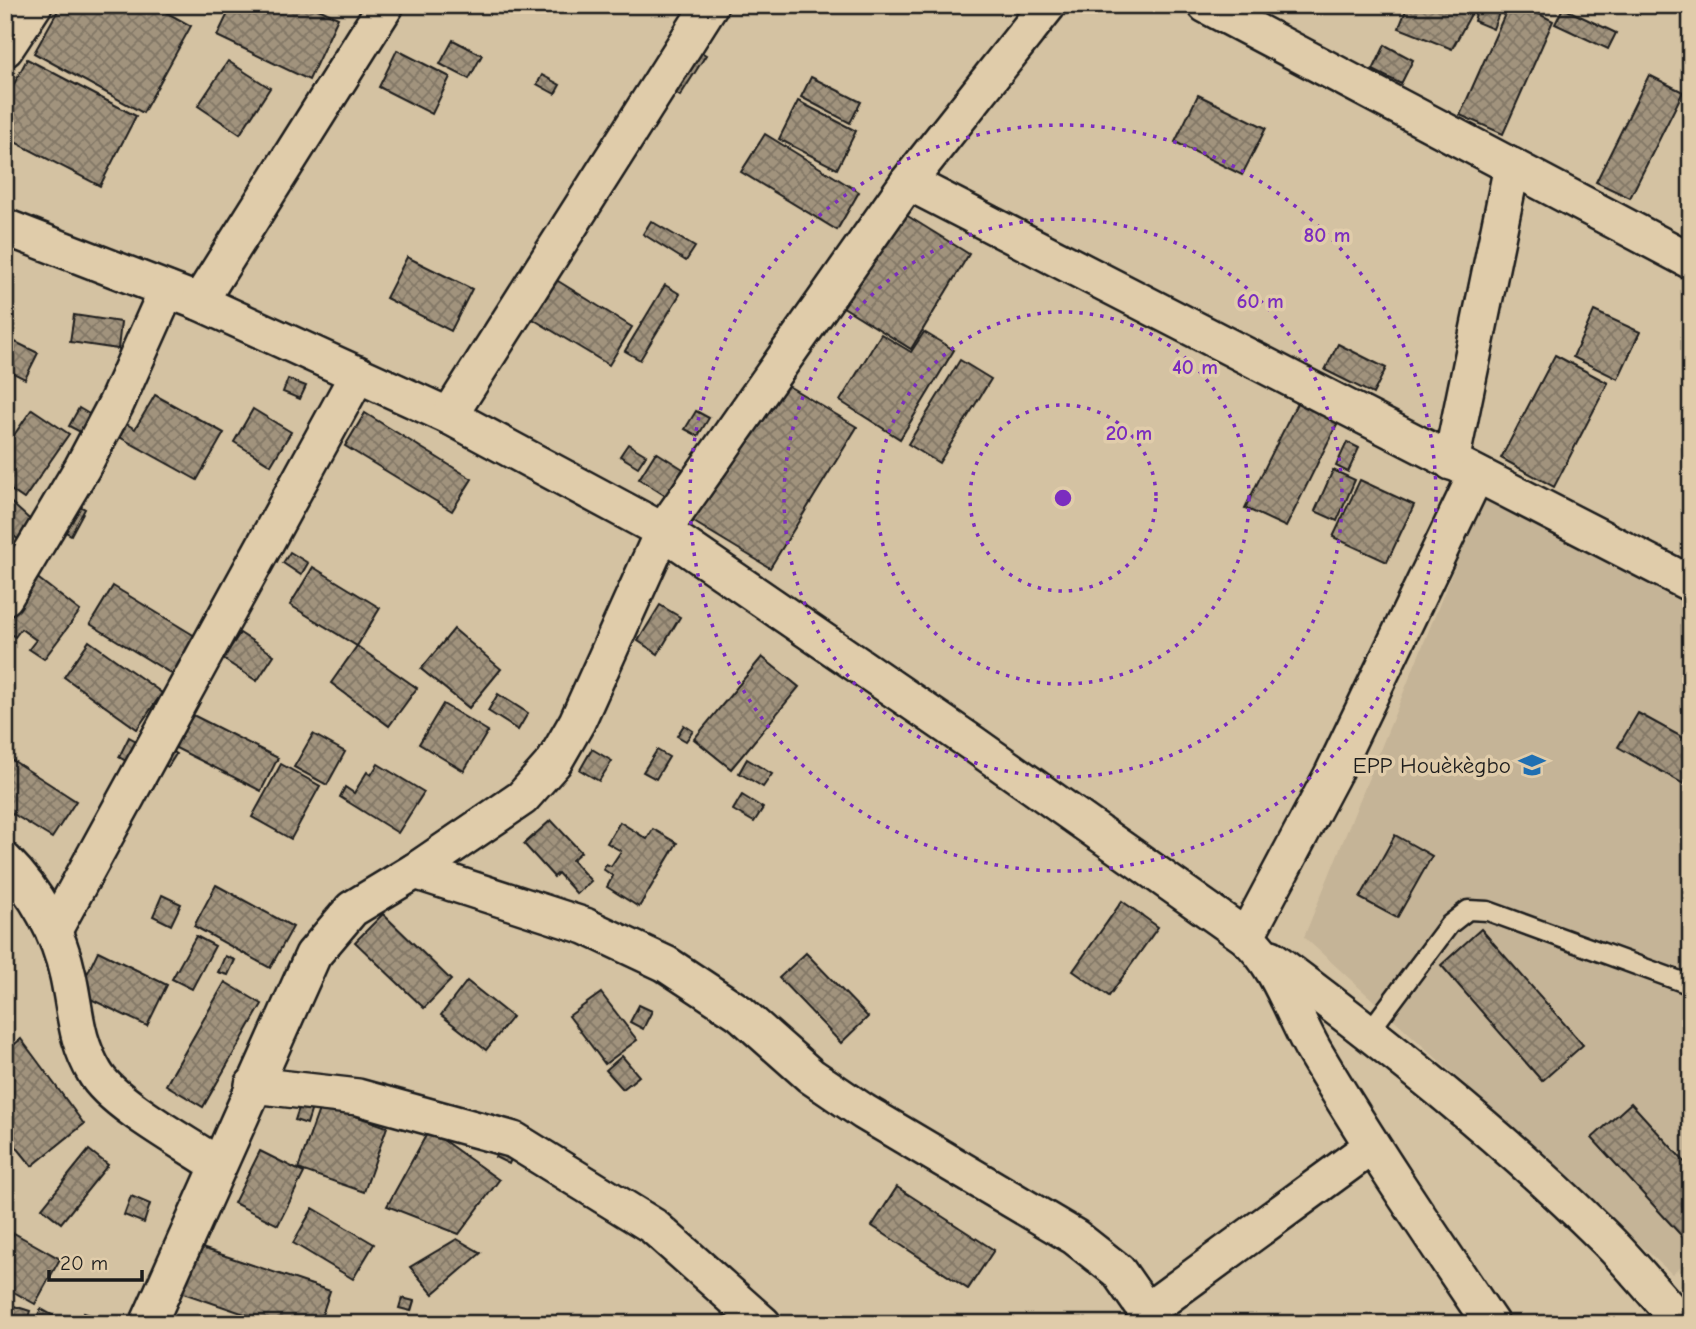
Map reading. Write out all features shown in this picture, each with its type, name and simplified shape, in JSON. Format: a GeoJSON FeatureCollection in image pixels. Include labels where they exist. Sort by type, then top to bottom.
{"type":"FeatureCollection","features":[{"type":"Feature","properties":{"kind":"street"},"geometry":{"type":"LineString","coordinates":[[5,49],[34,5]]}},
{"type":"Feature","properties":{"kind":"street"},"geometry":{"type":"LineString","coordinates":[[5,597],[183,296],[386,5]]}},
{"type":"Feature","properties":{"kind":"street"},"geometry":{"type":"LineString","coordinates":[[449,416],[709,5]]}},
{"type":"Feature","properties":{"kind":"street"},"geometry":{"type":"LineString","coordinates":[[148,1324],[313,956],[352,909],[415,871],[522,798],[554,762],[577,722],[663,531],[908,182],[1048,5]]}},
{"type":"Feature","properties":{"kind":"street"},"geometry":{"type":"LineString","coordinates":[[1206,5],[1691,261]]}},
{"type":"Feature","properties":{"kind":"street"},"geometry":{"type":"LineString","coordinates":[[1254,944],[1333,774],[1464,469],[1512,166]]}},
{"type":"Feature","properties":{"kind":"street"},"geometry":{"type":"LineString","coordinates":[[908,182],[1691,584]]}},
{"type":"Feature","properties":{"kind":"street"},"geometry":{"type":"LineString","coordinates":[[5,227],[183,296],[449,416],[663,531],[972,743],[1254,944],[1369,1032],[1487,1128],[1603,1235],[1671,1307]]}},
{"type":"Feature","properties":{"kind":"street"},"geometry":{"type":"LineString","coordinates":[[54,930],[358,374]]}},
{"type":"Feature","properties":{"kind":"street"},"geometry":{"type":"LineString","coordinates":[[5,861],[19,874],[54,930],[68,976],[75,1029],[96,1075],[121,1100],[218,1165]]}},
{"type":"Feature","properties":{"kind":"street"},"geometry":{"type":"LineString","coordinates":[[415,871],[585,926],[666,964],[740,1013],[811,1076],[864,1112],[1075,1237],[1118,1271],[1151,1317],[1371,1146]]}},
{"type":"Feature","properties":{"kind":"street"},"geometry":{"type":"LineString","coordinates":[[1254,944],[1371,1146],[1491,1324]]}},
{"type":"Feature","properties":{"kind":"street"},"geometry":{"type":"LineString","coordinates":[[253,1085],[358,1097],[514,1140],[653,1226],[762,1324]]}},
{"type":"Feature","properties":{"kind":"lane"},"geometry":{"type":"LineString","coordinates":[[1369,1032],[1449,925],[1468,910],[1488,911],[1691,985]]}},
{"type":"Feature","properties":{"kind":"shaded area","name":"EPP Houèkègbo"},"geometry":{"type":"Polygon","coordinates":[[[1486,490],[1691,592],[1691,1259],[1672,1274],[1304,937],[1486,490]]]}},
{"type":"Feature","properties":{"kind":"building"},"geometry":{"type":"Polygon","coordinates":[[[61,5],[153,5],[191,26],[143,113],[34,53],[61,5]]]}},
{"type":"Feature","properties":{"kind":"building"},"geometry":{"type":"Polygon","coordinates":[[[232,5],[310,5],[338,18],[309,80],[217,36],[232,5]]]}},
{"type":"Feature","properties":{"kind":"building"},"geometry":{"type":"Polygon","coordinates":[[[1246,5],[1265,5],[1262,13],[1246,5]]]}},
{"type":"Feature","properties":{"kind":"building"},"geometry":{"type":"Polygon","coordinates":[[[1408,5],[1476,5],[1452,49],[1399,28],[1408,5]]]}},
{"type":"Feature","properties":{"kind":"building"},"geometry":{"type":"Polygon","coordinates":[[[1478,5],[1502,5],[1493,29],[1474,21],[1478,5]]]}},
{"type":"Feature","properties":{"kind":"building"},"geometry":{"type":"Polygon","coordinates":[[[1509,5],[1522,5],[1553,21],[1503,134],[1460,115],[1509,5]]]}},
{"type":"Feature","properties":{"kind":"building"},"geometry":{"type":"Polygon","coordinates":[[[1563,8],[1616,33],[1608,49],[1555,24],[1563,8]]]}},
{"type":"Feature","properties":{"kind":"building"},"geometry":{"type":"Polygon","coordinates":[[[453,40],[482,55],[469,79],[440,64],[453,40]]]}},
{"type":"Feature","properties":{"kind":"building"},"geometry":{"type":"Polygon","coordinates":[[[1385,45],[1413,60],[1401,84],[1373,70],[1385,45]]]}},
{"type":"Feature","properties":{"kind":"building"},"geometry":{"type":"Polygon","coordinates":[[[691,46],[706,55],[680,96],[665,87],[691,46]]]}},
{"type":"Feature","properties":{"kind":"building"},"geometry":{"type":"Polygon","coordinates":[[[397,50],[450,77],[432,114],[379,87],[397,50]]]}},
{"type":"Feature","properties":{"kind":"building"},"geometry":{"type":"Polygon","coordinates":[[[27,59],[136,116],[100,186],[5,137],[5,101],[27,59]]]}},
{"type":"Feature","properties":{"kind":"building"},"geometry":{"type":"Polygon","coordinates":[[[228,61],[270,88],[240,134],[198,106],[228,61]]]}},
{"type":"Feature","properties":{"kind":"building"},"geometry":{"type":"Polygon","coordinates":[[[542,75],[560,85],[555,94],[537,84],[542,75]]]}},
{"type":"Feature","properties":{"kind":"building"},"geometry":{"type":"Polygon","coordinates":[[[1649,75],[1683,92],[1630,198],[1596,182],[1649,75]]]}},
{"type":"Feature","properties":{"kind":"building"},"geometry":{"type":"Polygon","coordinates":[[[811,77],[861,102],[850,123],[801,97],[811,77]]]}},
{"type":"Feature","properties":{"kind":"building"},"geometry":{"type":"Polygon","coordinates":[[[1198,95],[1266,128],[1242,175],[1175,142],[1198,95]]]}},
{"type":"Feature","properties":{"kind":"building"},"geometry":{"type":"Polygon","coordinates":[[[798,101],[856,131],[837,169],[779,139],[798,101]]]}},
{"type":"Feature","properties":{"kind":"building"},"geometry":{"type":"Polygon","coordinates":[[[765,134],[859,192],[837,230],[741,172],[765,134]]]}},
{"type":"Feature","properties":{"kind":"building"},"geometry":{"type":"Polygon","coordinates":[[[898,210],[969,254],[911,349],[840,305],[898,210]]]}},
{"type":"Feature","properties":{"kind":"building"},"geometry":{"type":"Polygon","coordinates":[[[651,221],[695,247],[686,261],[643,234],[651,221]]]}},
{"type":"Feature","properties":{"kind":"building"},"geometry":{"type":"Polygon","coordinates":[[[407,257],[472,289],[451,331],[386,298],[407,257]]]}},
{"type":"Feature","properties":{"kind":"building"},"geometry":{"type":"Polygon","coordinates":[[[550,276],[632,327],[609,365],[526,315],[550,276]]]}},
{"type":"Feature","properties":{"kind":"building"},"geometry":{"type":"Polygon","coordinates":[[[665,285],[680,294],[640,360],[625,351],[665,285]]]}},
{"type":"Feature","properties":{"kind":"building"},"geometry":{"type":"Polygon","coordinates":[[[1594,311],[1640,332],[1618,379],[1573,357],[1594,311]]]}},
{"type":"Feature","properties":{"kind":"building"},"geometry":{"type":"Polygon","coordinates":[[[74,315],[121,322],[118,349],[70,342],[74,315]]]}},
{"type":"Feature","properties":{"kind":"building"},"geometry":{"type":"Polygon","coordinates":[[[924,332],[954,350],[900,439],[840,401],[881,334],[911,352],[924,332]]]}},
{"type":"Feature","properties":{"kind":"building"},"geometry":{"type":"Polygon","coordinates":[[[5,337],[38,353],[25,379],[5,369],[5,337]]]}},
{"type":"Feature","properties":{"kind":"building"},"geometry":{"type":"Polygon","coordinates":[[[1338,344],[1386,368],[1373,394],[1325,370],[1338,344]]]}},
{"type":"Feature","properties":{"kind":"building"},"geometry":{"type":"Polygon","coordinates":[[[1555,355],[1608,383],[1554,487],[1501,458],[1555,355]]]}},
{"type":"Feature","properties":{"kind":"building"},"geometry":{"type":"Polygon","coordinates":[[[960,360],[991,379],[939,463],[908,444],[960,360]]]}},
{"type":"Feature","properties":{"kind":"building"},"geometry":{"type":"Polygon","coordinates":[[[775,378],[857,427],[770,568],[689,519],[775,378]]]}},
{"type":"Feature","properties":{"kind":"building"},"geometry":{"type":"Polygon","coordinates":[[[288,379],[306,386],[300,399],[283,392],[288,379]]]}},
{"type":"Feature","properties":{"kind":"building"},"geometry":{"type":"Polygon","coordinates":[[[155,395],[224,433],[197,480],[116,435],[123,422],[135,429],[155,395]]]}},
{"type":"Feature","properties":{"kind":"building"},"geometry":{"type":"Polygon","coordinates":[[[1299,399],[1339,420],[1286,527],[1245,508],[1299,399]]]}},
{"type":"Feature","properties":{"kind":"building"},"geometry":{"type":"Polygon","coordinates":[[[79,408],[96,418],[86,435],[69,426],[79,408]]]}},
{"type":"Feature","properties":{"kind":"building"},"geometry":{"type":"Polygon","coordinates":[[[32,409],[69,434],[24,499],[5,486],[5,448],[32,409]]]}},
{"type":"Feature","properties":{"kind":"building"},"geometry":{"type":"Polygon","coordinates":[[[253,409],[291,432],[271,465],[234,442],[253,409]]]}},
{"type":"Feature","properties":{"kind":"building"},"geometry":{"type":"Polygon","coordinates":[[[696,411],[709,418],[698,436],[685,429],[696,411]]]}},
{"type":"Feature","properties":{"kind":"building"},"geometry":{"type":"Polygon","coordinates":[[[365,413],[472,479],[452,511],[345,446],[365,413]]]}},
{"type":"Feature","properties":{"kind":"building"},"geometry":{"type":"Polygon","coordinates":[[[1347,442],[1359,448],[1348,472],[1336,466],[1347,442]]]}},
{"type":"Feature","properties":{"kind":"building"},"geometry":{"type":"Polygon","coordinates":[[[628,444],[646,455],[638,467],[620,456],[628,444]]]}},
{"type":"Feature","properties":{"kind":"building"},"geometry":{"type":"Polygon","coordinates":[[[656,452],[683,469],[666,496],[639,479],[656,452]]]}},
{"type":"Feature","properties":{"kind":"building"},"geometry":{"type":"Polygon","coordinates":[[[1333,470],[1355,480],[1337,521],[1315,511],[1333,470]]]}},
{"type":"Feature","properties":{"kind":"building"},"geometry":{"type":"Polygon","coordinates":[[[1360,480],[1414,505],[1387,562],[1333,537],[1360,480]]]}},
{"type":"Feature","properties":{"kind":"building"},"geometry":{"type":"Polygon","coordinates":[[[5,497],[37,526],[22,543],[5,528],[5,497]]]}},
{"type":"Feature","properties":{"kind":"building"},"geometry":{"type":"Polygon","coordinates":[[[67,499],[85,509],[71,535],[53,525],[67,499]]]}},
{"type":"Feature","properties":{"kind":"building"},"geometry":{"type":"Polygon","coordinates":[[[290,552],[308,563],[301,575],[283,563],[290,552]]]}},
{"type":"Feature","properties":{"kind":"building"},"geometry":{"type":"Polygon","coordinates":[[[313,567],[380,608],[357,646],[290,605],[313,567]]]}},
{"type":"Feature","properties":{"kind":"building"},"geometry":{"type":"Polygon","coordinates":[[[35,576],[80,611],[44,659],[29,649],[36,640],[21,629],[15,637],[5,630],[5,615],[35,576]]]}},
{"type":"Feature","properties":{"kind":"building"},"geometry":{"type":"Polygon","coordinates":[[[113,586],[195,636],[172,674],[90,624],[113,586]]]}},
{"type":"Feature","properties":{"kind":"building"},"geometry":{"type":"Polygon","coordinates":[[[660,605],[680,617],[658,654],[638,641],[660,605]]]}},
{"type":"Feature","properties":{"kind":"building"},"geometry":{"type":"Polygon","coordinates":[[[454,629],[501,669],[469,708],[421,669],[454,629]]]}},
{"type":"Feature","properties":{"kind":"building"},"geometry":{"type":"Polygon","coordinates":[[[240,633],[274,655],[257,681],[223,659],[240,633]]]}},
{"type":"Feature","properties":{"kind":"building"},"geometry":{"type":"Polygon","coordinates":[[[89,641],[162,693],[137,729],[64,677],[89,641]]]}},
{"type":"Feature","properties":{"kind":"building"},"geometry":{"type":"Polygon","coordinates":[[[357,646],[417,688],[389,726],[331,683],[357,646]]]}},
{"type":"Feature","properties":{"kind":"building"},"geometry":{"type":"Polygon","coordinates":[[[762,657],[799,687],[731,769],[694,739],[762,657]]]}},
{"type":"Feature","properties":{"kind":"building"},"geometry":{"type":"Polygon","coordinates":[[[498,694],[528,713],[518,730],[488,711],[498,694]]]}},
{"type":"Feature","properties":{"kind":"building"},"geometry":{"type":"Polygon","coordinates":[[[443,704],[488,731],[464,771],[419,744],[443,704]]]}},
{"type":"Feature","properties":{"kind":"building"},"geometry":{"type":"Polygon","coordinates":[[[187,712],[278,758],[261,791],[170,745],[187,712]]]}},
{"type":"Feature","properties":{"kind":"building"},"geometry":{"type":"Polygon","coordinates":[[[1638,713],[1691,742],[1691,788],[1618,747],[1638,713]]]}},
{"type":"Feature","properties":{"kind":"building"},"geometry":{"type":"Polygon","coordinates":[[[684,725],[693,731],[686,741],[677,736],[684,725]]]}},
{"type":"Feature","properties":{"kind":"building"},"geometry":{"type":"Polygon","coordinates":[[[313,734],[345,752],[327,785],[294,767],[313,734]]]}},
{"type":"Feature","properties":{"kind":"building"},"geometry":{"type":"Polygon","coordinates":[[[129,737],[138,742],[128,762],[119,757],[129,737]]]}},
{"type":"Feature","properties":{"kind":"building"},"geometry":{"type":"Polygon","coordinates":[[[165,747],[176,754],[168,767],[156,760],[165,747]]]}},
{"type":"Feature","properties":{"kind":"building"},"geometry":{"type":"Polygon","coordinates":[[[592,749],[612,761],[599,781],[580,770],[592,749]]]}},
{"type":"Feature","properties":{"kind":"building"},"geometry":{"type":"Polygon","coordinates":[[[657,750],[669,757],[656,779],[643,772],[657,750]]]}},
{"type":"Feature","properties":{"kind":"building"},"geometry":{"type":"Polygon","coordinates":[[[6,756],[76,801],[52,838],[5,809],[6,756]]]}},
{"type":"Feature","properties":{"kind":"building"},"geometry":{"type":"Polygon","coordinates":[[[747,759],[772,774],[763,787],[739,773],[747,759]]]}},
{"type":"Feature","properties":{"kind":"building"},"geometry":{"type":"Polygon","coordinates":[[[281,764],[320,786],[291,839],[252,817],[281,764]]]}},
{"type":"Feature","properties":{"kind":"building"},"geometry":{"type":"Polygon","coordinates":[[[378,764],[424,792],[398,833],[340,797],[345,787],[354,793],[367,772],[371,775],[378,764]]]}},
{"type":"Feature","properties":{"kind":"building"},"geometry":{"type":"Polygon","coordinates":[[[742,795],[763,808],[754,822],[733,810],[742,795]]]}},
{"type":"Feature","properties":{"kind":"building"},"geometry":{"type":"Polygon","coordinates":[[[551,820],[581,852],[572,860],[591,881],[577,894],[558,873],[554,877],[524,844],[551,820]]]}},
{"type":"Feature","properties":{"kind":"building"},"geometry":{"type":"Polygon","coordinates":[[[620,822],[647,839],[653,829],[677,843],[639,907],[607,887],[613,876],[603,869],[606,864],[611,866],[621,851],[607,843],[620,822]]]}},
{"type":"Feature","properties":{"kind":"building"},"geometry":{"type":"Polygon","coordinates":[[[1395,835],[1432,856],[1397,918],[1360,898],[1395,835]]]}},
{"type":"Feature","properties":{"kind":"building"},"geometry":{"type":"Polygon","coordinates":[[[216,885],[293,927],[270,968],[194,926],[216,885]]]}},
{"type":"Feature","properties":{"kind":"building"},"geometry":{"type":"Polygon","coordinates":[[[162,895],[181,904],[171,925],[153,916],[162,895]]]}},
{"type":"Feature","properties":{"kind":"building"},"geometry":{"type":"Polygon","coordinates":[[[1122,901],[1158,927],[1109,996],[1073,971],[1122,901]]]}},
{"type":"Feature","properties":{"kind":"building"},"geometry":{"type":"Polygon","coordinates":[[[383,914],[451,980],[424,1008],[355,942],[383,914]]]}},
{"type":"Feature","properties":{"kind":"building"},"geometry":{"type":"Polygon","coordinates":[[[1481,929],[1583,1045],[1542,1081],[1441,965],[1481,929]]]}},
{"type":"Feature","properties":{"kind":"building"},"geometry":{"type":"Polygon","coordinates":[[[196,936],[215,946],[192,989],[172,979],[196,936]]]}},
{"type":"Feature","properties":{"kind":"building"},"geometry":{"type":"Polygon","coordinates":[[[98,951],[167,985],[147,1026],[78,993],[98,951]]]}},
{"type":"Feature","properties":{"kind":"building"},"geometry":{"type":"Polygon","coordinates":[[[806,953],[868,1017],[841,1043],[779,978],[806,953]]]}},
{"type":"Feature","properties":{"kind":"building"},"geometry":{"type":"Polygon","coordinates":[[[225,956],[235,960],[228,975],[218,972],[225,956]]]}},
{"type":"Feature","properties":{"kind":"building"},"geometry":{"type":"Polygon","coordinates":[[[467,981],[512,1017],[486,1050],[441,1015],[467,981]]]}},
{"type":"Feature","properties":{"kind":"building"},"geometry":{"type":"Polygon","coordinates":[[[225,982],[262,1004],[203,1107],[166,1085],[225,982]]]}},
{"type":"Feature","properties":{"kind":"building"},"geometry":{"type":"Polygon","coordinates":[[[601,993],[637,1040],[605,1064],[569,1016],[601,993]]]}},
{"type":"Feature","properties":{"kind":"building"},"geometry":{"type":"Polygon","coordinates":[[[639,1005],[652,1011],[643,1029],[630,1022],[639,1005]]]}},
{"type":"Feature","properties":{"kind":"building"},"geometry":{"type":"Polygon","coordinates":[[[21,1039],[84,1124],[32,1166],[5,1133],[5,1052],[21,1039]]]}},
{"type":"Feature","properties":{"kind":"building"},"geometry":{"type":"Polygon","coordinates":[[[622,1056],[639,1076],[623,1089],[606,1070],[622,1056]]]}},
{"type":"Feature","properties":{"kind":"building"},"geometry":{"type":"Polygon","coordinates":[[[1631,1103],[1691,1169],[1691,1241],[1688,1243],[1592,1138],[1631,1103]]]}},
{"type":"Feature","properties":{"kind":"building"},"geometry":{"type":"Polygon","coordinates":[[[321,1104],[387,1127],[364,1192],[298,1169],[321,1104]]]}},
{"type":"Feature","properties":{"kind":"building"},"geometry":{"type":"Polygon","coordinates":[[[300,1105],[312,1108],[307,1124],[295,1120],[300,1105]]]}},
{"type":"Feature","properties":{"kind":"building"},"geometry":{"type":"Polygon","coordinates":[[[429,1130],[499,1180],[459,1234],[387,1206],[429,1130]]]}},
{"type":"Feature","properties":{"kind":"building"},"geometry":{"type":"Polygon","coordinates":[[[503,1140],[517,1146],[509,1164],[495,1157],[503,1140]]]}},
{"type":"Feature","properties":{"kind":"building"},"geometry":{"type":"Polygon","coordinates":[[[89,1150],[108,1165],[61,1223],[42,1208],[89,1150]]]}},
{"type":"Feature","properties":{"kind":"building"},"geometry":{"type":"Polygon","coordinates":[[[260,1151],[304,1173],[278,1225],[234,1203],[260,1151]]]}},
{"type":"Feature","properties":{"kind":"building"},"geometry":{"type":"Polygon","coordinates":[[[897,1187],[994,1250],[968,1289],[872,1226],[897,1187]]]}},
{"type":"Feature","properties":{"kind":"building"},"geometry":{"type":"Polygon","coordinates":[[[131,1196],[150,1204],[144,1223],[124,1215],[131,1196]]]}},
{"type":"Feature","properties":{"kind":"building"},"geometry":{"type":"Polygon","coordinates":[[[313,1208],[374,1244],[353,1279],[293,1243],[313,1208]]]}},
{"type":"Feature","properties":{"kind":"building"},"geometry":{"type":"Polygon","coordinates":[[[14,1233],[60,1259],[35,1304],[5,1287],[5,1249],[14,1233]]]}},
{"type":"Feature","properties":{"kind":"building"},"geometry":{"type":"Polygon","coordinates":[[[457,1239],[481,1253],[433,1294],[410,1267],[457,1239]]]}},
{"type":"Feature","properties":{"kind":"building"},"geometry":{"type":"Polygon","coordinates":[[[190,1244],[330,1291],[319,1324],[274,1324],[174,1290],[190,1244]]]}},
{"type":"Feature","properties":{"kind":"building"},"geometry":{"type":"Polygon","coordinates":[[[402,1298],[414,1301],[411,1311],[399,1308],[402,1298]]]}},
{"type":"Feature","properties":{"kind":"building"},"geometry":{"type":"Polygon","coordinates":[[[14,1306],[30,1311],[26,1324],[8,1324],[14,1306]]]}},
{"type":"Feature","properties":{"kind":"building"},"geometry":{"type":"Polygon","coordinates":[[[41,1309],[63,1321],[61,1324],[33,1324],[41,1309]]]}},
{"type":"Feature","properties":{"kind":"building"},"geometry":{"type":"Polygon","coordinates":[[[84,1313],[111,1322],[80,1324],[84,1313]]]}},
{"type":"Feature","properties":{"kind":"place","name":"EPP Houèkègbo"},"geometry":{"type":"Point","coordinates":[1532,765]}}]}
